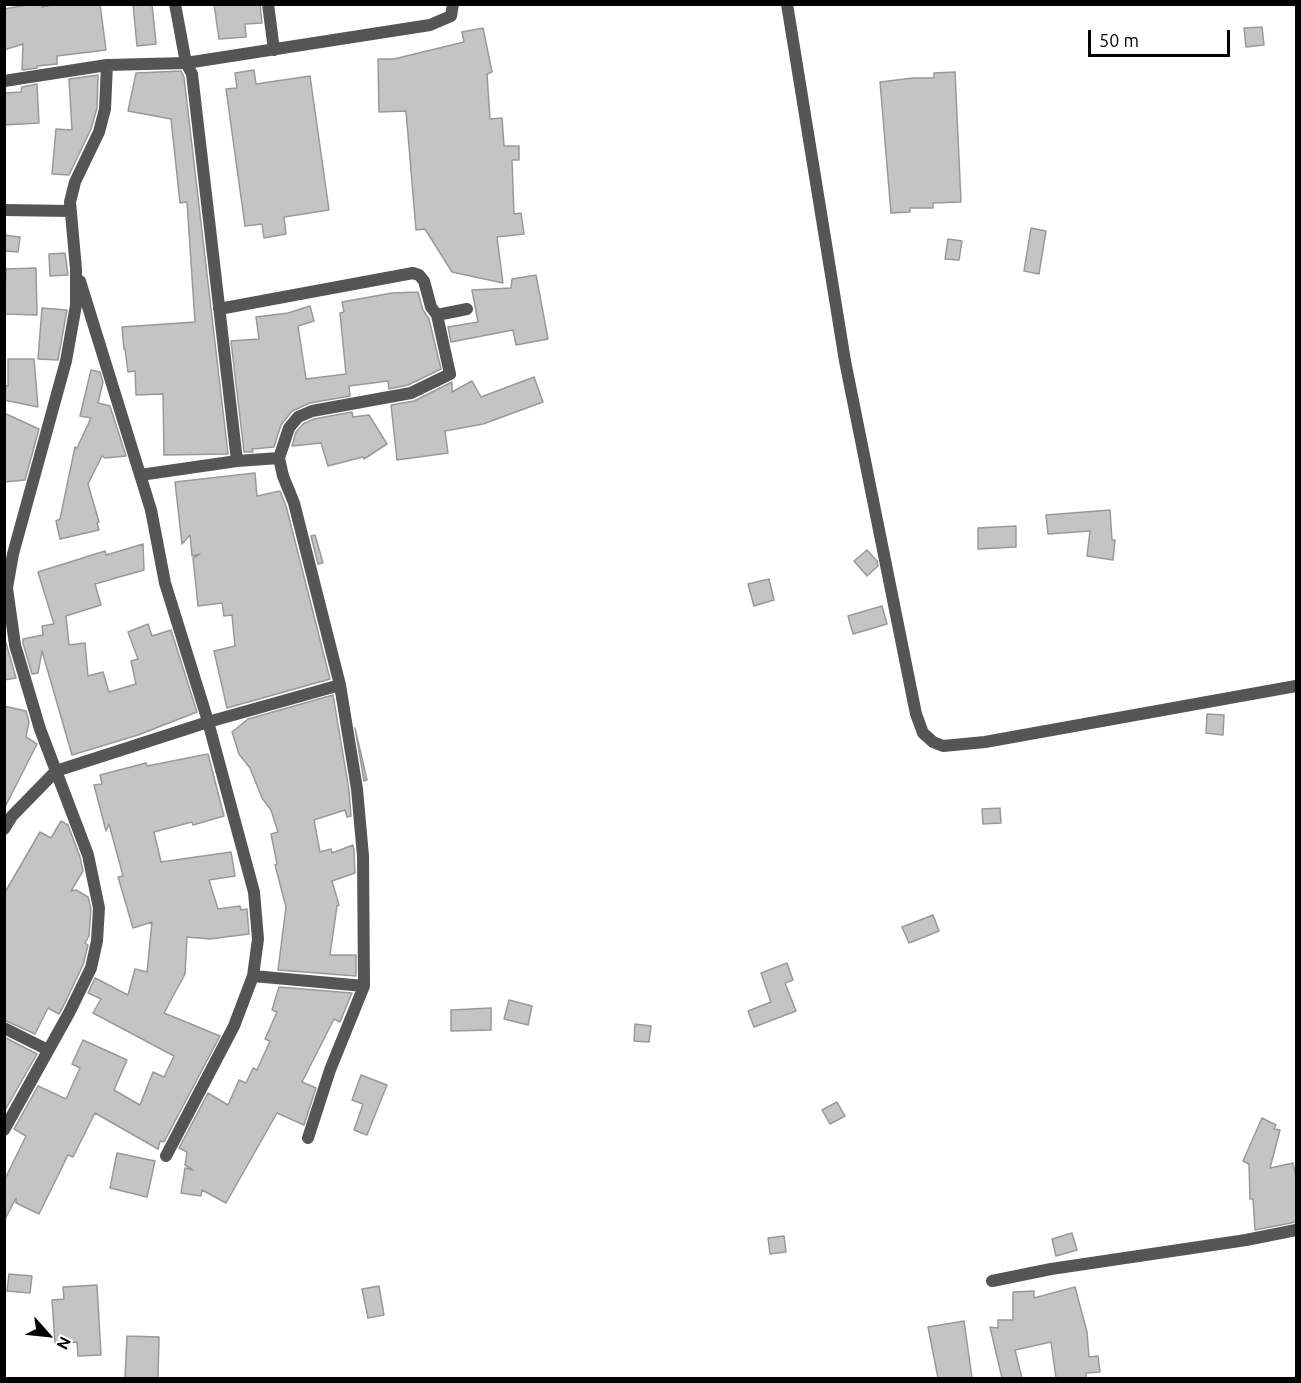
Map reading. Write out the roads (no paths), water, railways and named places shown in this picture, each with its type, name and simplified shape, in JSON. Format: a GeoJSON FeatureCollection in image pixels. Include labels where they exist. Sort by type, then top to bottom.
{"type":"FeatureCollection","features":[{"type":"Feature","properties":{"kind":"street"},"geometry":{"type":"LineString","coordinates":[[175,4],[186,63],[192,74],[237,461]]}},
{"type":"Feature","properties":{"kind":"street"},"geometry":{"type":"LineString","coordinates":[[267,4],[274,50]]}},
{"type":"Feature","properties":{"kind":"street"},"geometry":{"type":"LineString","coordinates":[[4,81],[107,65],[186,63],[430,26],[451,16],[453,4]]}},
{"type":"Feature","properties":{"kind":"street"},"geometry":{"type":"LineString","coordinates":[[787,4],[845,362],[916,714],[922,733],[933,742],[943,746],[985,742],[1296,686]]}},
{"type":"Feature","properties":{"kind":"street"},"geometry":{"type":"LineString","coordinates":[[4,1130],[91,968],[97,941],[99,908],[88,855],[40,729],[15,645],[7,588],[12,554],[66,361],[76,305],[76,269],[70,202],[75,182],[99,132],[105,109],[107,65]]}},
{"type":"Feature","properties":{"kind":"street"},"geometry":{"type":"LineString","coordinates":[[4,210],[71,211]]}},
{"type":"Feature","properties":{"kind":"street"},"geometry":{"type":"LineString","coordinates":[[76,269],[151,510],[165,583],[208,723],[254,892],[258,939],[253,976],[234,1026],[166,1156]]}},
{"type":"Feature","properties":{"kind":"street"},"geometry":{"type":"LineString","coordinates":[[219,309],[413,273],[419,275],[424,281],[431,307],[437,315],[450,374],[411,393],[312,411],[298,417],[289,428],[279,458],[283,476],[294,503],[340,685],[357,789],[363,856],[364,987],[330,1070],[308,1138]]}},
{"type":"Feature","properties":{"kind":"street"},"geometry":{"type":"LineString","coordinates":[[437,315],[467,309]]}},
{"type":"Feature","properties":{"kind":"street"},"geometry":{"type":"LineString","coordinates":[[140,475],[237,461],[279,458]]}},
{"type":"Feature","properties":{"kind":"street"},"geometry":{"type":"LineString","coordinates":[[4,627],[15,645]]}},
{"type":"Feature","properties":{"kind":"street"},"geometry":{"type":"LineString","coordinates":[[4,829],[12,816],[56,771],[208,723],[340,685]]}},
{"type":"Feature","properties":{"kind":"street"},"geometry":{"type":"LineString","coordinates":[[253,976],[364,987]]}},
{"type":"Feature","properties":{"kind":"street"},"geometry":{"type":"LineString","coordinates":[[4,1028],[48,1050]]}},
{"type":"Feature","properties":{"kind":"street"},"geometry":{"type":"LineString","coordinates":[[992,1281],[1051,1269],[1246,1240],[1296,1230]]}}]}
